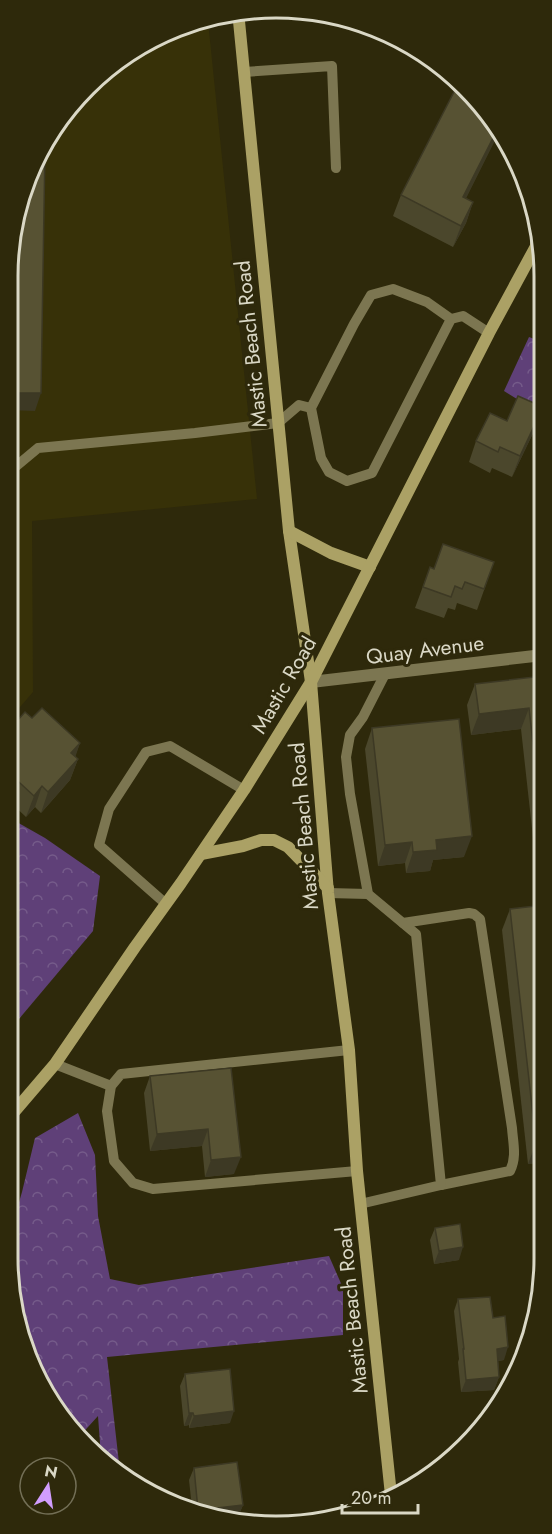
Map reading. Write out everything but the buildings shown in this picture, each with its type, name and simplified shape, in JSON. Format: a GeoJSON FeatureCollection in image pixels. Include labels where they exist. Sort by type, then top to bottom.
{"type":"FeatureCollection","features":[{"type":"Feature","properties":{"kind":"street","name":"Mastic Beach Road"},"geometry":{"type":"LineString","coordinates":[[239,21],[289,531],[311,682],[328,890],[349,1050],[360,1204],[391,1488]]}},
{"type":"Feature","properties":{"kind":"street","name":"Mastic Road"},"geometry":{"type":"LineString","coordinates":[[18,1107],[55,1064],[201,854],[311,682],[489,333],[533,254]]}},
{"type":"Feature","properties":{"kind":"street"},"geometry":{"type":"LineString","coordinates":[[289,531],[331,553],[370,567]]}},
{"type":"Feature","properties":{"kind":"street","name":"Quay Avenue"},"geometry":{"type":"LineString","coordinates":[[311,682],[534,657]]}},
{"type":"Feature","properties":{"kind":"street"},"geometry":{"type":"LineString","coordinates":[[201,854],[261,840],[274,840],[288,847],[328,890]]}},
{"type":"Feature","properties":{"kind":"lane"},"geometry":{"type":"LineString","coordinates":[[244,72],[332,66],[336,168]]}},
{"type":"Feature","properties":{"kind":"lane"},"geometry":{"type":"LineString","coordinates":[[451,319],[427,302],[393,290],[371,295],[311,408],[321,458],[329,472],[346,481],[372,473],[451,319],[463,316],[489,333]]}},
{"type":"Feature","properties":{"kind":"lane"},"geometry":{"type":"LineString","coordinates":[[18,465],[38,448],[183,435],[278,423],[299,405],[311,408]]}},
{"type":"Feature","properties":{"kind":"lane"},"geometry":{"type":"LineString","coordinates":[[368,894],[350,794],[346,757],[350,735],[363,717],[385,674]]}},
{"type":"Feature","properties":{"kind":"lane"},"geometry":{"type":"LineString","coordinates":[[166,904],[99,845],[109,809],[146,752],[170,746],[244,790]]}},
{"type":"Feature","properties":{"kind":"lane"},"geometry":{"type":"LineString","coordinates":[[328,890],[368,894],[416,934],[441,1185]]}},
{"type":"Feature","properties":{"kind":"lane"},"geometry":{"type":"LineString","coordinates":[[360,1204],[510,1171],[514,1164],[504,1072],[480,919],[469,913],[403,924]]}},
{"type":"Feature","properties":{"kind":"lane"},"geometry":{"type":"LineString","coordinates":[[349,1050],[120,1074],[111,1086],[107,1111],[114,1161],[133,1183],[153,1189],[357,1171]]}},
{"type":"Feature","properties":{"kind":"lane"},"geometry":{"type":"LineString","coordinates":[[55,1064],[111,1086]]}},
{"type":"Feature","properties":{"kind":"shaded area"},"geometry":{"type":"Polygon","coordinates":[[[209,27],[257,499],[32,521],[33,692],[18,709],[18,276],[20,242],[27,209],[38,177],[53,147],[82,106],[106,82],[133,61],[177,38],[209,27]]]}},
{"type":"Feature","properties":{"kind":"green space"},"geometry":{"type":"Polygon","coordinates":[[[529,337],[534,339],[534,409],[504,391],[529,337]]]}},
{"type":"Feature","properties":{"kind":"green space"},"geometry":{"type":"Polygon","coordinates":[[[18,823],[45,838],[100,876],[93,931],[18,1020],[18,823]]]}},
{"type":"Feature","properties":{"kind":"green space"},"geometry":{"type":"Polygon","coordinates":[[[78,1113],[95,1155],[98,1216],[110,1279],[139,1285],[329,1256],[343,1288],[343,1335],[107,1357],[119,1463],[100,1446],[98,1416],[85,1431],[61,1401],[38,1357],[27,1325],[20,1292],[18,1206],[35,1138],[78,1113]]]}}]}
